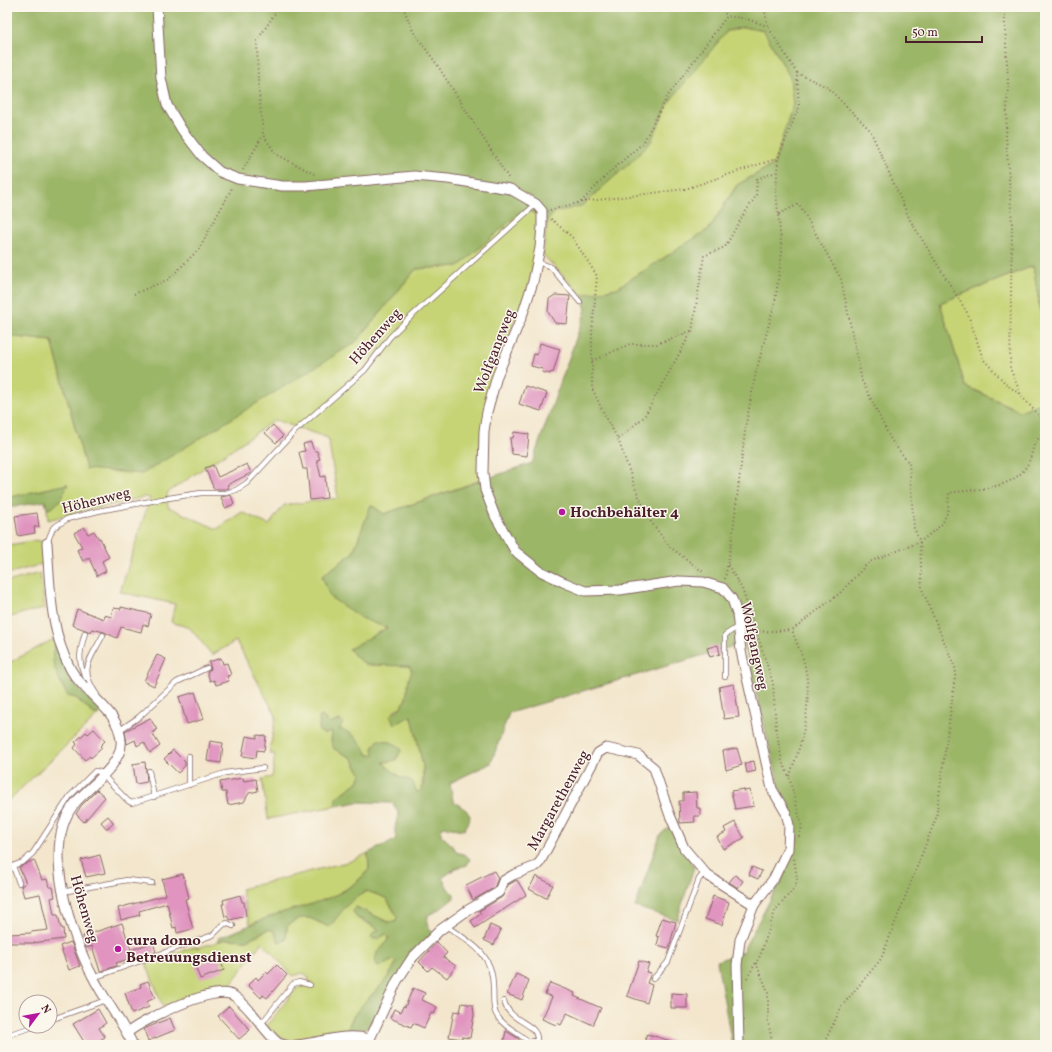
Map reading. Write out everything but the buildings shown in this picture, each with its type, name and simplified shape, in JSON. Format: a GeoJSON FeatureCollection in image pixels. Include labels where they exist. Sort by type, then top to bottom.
{"type":"FeatureCollection","features":[{"type":"Feature","properties":{"kind":"street"},"geometry":{"type":"LineString","coordinates":[[157,7],[160,78],[167,105],[182,130],[202,156],[220,172],[238,179],[282,186],[306,186],[414,176],[487,184],[517,192],[536,204],[542,214]]}},
{"type":"Feature","properties":{"kind":"street","name":"Wolfgangweg"},"geometry":{"type":"LineString","coordinates":[[542,214],[538,262],[522,316],[497,376],[487,412],[484,431],[483,472],[485,490],[495,516],[515,551],[540,571],[585,591],[620,590],[679,580],[703,582],[723,588],[732,599],[739,626],[741,651],[772,789],[786,813],[790,838],[786,854],[774,878],[754,905],[740,940],[738,950],[738,1045]]}},
{"type":"Feature","properties":{"kind":"street","name":"Höhenweg"},"geometry":{"type":"LineString","coordinates":[[48,544],[52,609],[64,655],[77,680],[106,708],[120,730],[122,742],[117,759],[73,805],[65,825],[58,861],[62,892],[74,932],[93,978],[133,1045]]}},
{"type":"Feature","properties":{"kind":"street","name":"Margarethenweg"},"geometry":{"type":"LineString","coordinates":[[368,1042],[397,981],[412,958],[446,926],[468,910],[499,892],[503,881],[513,875],[536,866],[540,862],[598,754],[606,748],[630,752],[638,755],[654,768],[678,837],[684,848],[705,872],[754,905]]}},
{"type":"Feature","properties":{"kind":"street"},"geometry":{"type":"LineString","coordinates":[[127,1033],[142,1022],[164,1012],[221,992],[233,995],[278,1043],[283,1045]]}},
{"type":"Feature","properties":{"kind":"street"},"geometry":{"type":"LineString","coordinates":[[297,1045],[313,1044],[338,1037],[358,1036],[368,1042]]}},
{"type":"Feature","properties":{"kind":"lane","name":"Höhenweg"},"geometry":{"type":"LineString","coordinates":[[48,544],[53,528],[67,519],[162,499],[201,493],[226,493],[236,490],[247,483],[295,431],[366,370],[390,337],[400,327],[536,204]]}},
{"type":"Feature","properties":{"kind":"lane"},"geometry":{"type":"LineString","coordinates":[[538,262],[551,268],[580,302]]}},
{"type":"Feature","properties":{"kind":"lane"},"geometry":{"type":"LineString","coordinates":[[725,677],[725,635],[739,626]]}},
{"type":"Feature","properties":{"kind":"lane"},"geometry":{"type":"LineString","coordinates":[[85,633],[80,648],[80,666],[106,708]]}},
{"type":"Feature","properties":{"kind":"lane"},"geometry":{"type":"LineString","coordinates":[[88,681],[86,673],[88,666],[103,635]]}},
{"type":"Feature","properties":{"kind":"lane"},"geometry":{"type":"LineString","coordinates":[[120,730],[139,717],[176,682],[207,668]]}},
{"type":"Feature","properties":{"kind":"lane"},"geometry":{"type":"LineString","coordinates":[[189,756],[189,785]]}},
{"type":"Feature","properties":{"kind":"lane"},"geometry":{"type":"LineString","coordinates":[[7,868],[23,862],[33,853],[70,796],[95,771],[100,772],[128,801],[132,803],[154,798],[225,773],[263,768]]}},
{"type":"Feature","properties":{"kind":"lane"},"geometry":{"type":"LineString","coordinates":[[149,771],[154,798]]}},
{"type":"Feature","properties":{"kind":"lane"},"geometry":{"type":"LineString","coordinates":[[13,866],[19,883]]}},
{"type":"Feature","properties":{"kind":"lane"},"geometry":{"type":"LineString","coordinates":[[653,979],[668,962],[698,879],[705,872]]}},
{"type":"Feature","properties":{"kind":"lane"},"geometry":{"type":"LineString","coordinates":[[62,892],[126,880],[152,883]]}},
{"type":"Feature","properties":{"kind":"lane"},"geometry":{"type":"LineString","coordinates":[[93,978],[213,935],[227,923],[233,926]]}},
{"type":"Feature","properties":{"kind":"lane"},"geometry":{"type":"LineString","coordinates":[[446,926],[479,949],[486,957],[493,980],[494,1008],[498,1018],[529,1042],[537,1040],[538,1036],[534,1030],[511,1015],[506,1009],[504,1001]]}},
{"type":"Feature","properties":{"kind":"lane"},"geometry":{"type":"LineString","coordinates":[[261,1024],[293,984],[299,982],[310,985]]}},
{"type":"Feature","properties":{"kind":"lane"},"geometry":{"type":"LineString","coordinates":[[58,1017],[106,1000]]}},
{"type":"Feature","properties":{"kind":"lane"},"geometry":{"type":"LineString","coordinates":[[7,1035],[18,1032]]}},
{"type":"Feature","properties":{"kind":"path"},"geometry":{"type":"LineString","coordinates":[[279,7],[257,41],[258,83],[263,135],[276,154],[323,178],[338,182]]}},
{"type":"Feature","properties":{"kind":"path"},"geometry":{"type":"LineString","coordinates":[[403,7],[413,31],[438,66],[517,192]]}},
{"type":"Feature","properties":{"kind":"path"},"geometry":{"type":"LineString","coordinates":[[720,7],[727,16],[747,19],[768,27]]}},
{"type":"Feature","properties":{"kind":"path"},"geometry":{"type":"LineString","coordinates":[[723,588],[728,564],[746,424],[756,372],[775,302],[782,252],[776,172],[778,158],[798,106],[797,73],[768,27],[764,7]]}},
{"type":"Feature","properties":{"kind":"path"},"geometry":{"type":"LineString","coordinates":[[1004,7],[1008,81],[1006,136],[1012,223],[1010,368],[1022,397]]}},
{"type":"Feature","properties":{"kind":"path"},"geometry":{"type":"LineString","coordinates":[[581,202],[613,169],[643,143],[667,96],[727,16]]}},
{"type":"Feature","properties":{"kind":"path"},"geometry":{"type":"LineString","coordinates":[[797,73],[827,87],[870,130],[910,220],[968,314],[983,359],[1045,422]]}},
{"type":"Feature","properties":{"kind":"path"},"geometry":{"type":"LineString","coordinates":[[134,294],[169,279],[199,249],[263,135]]}},
{"type":"Feature","properties":{"kind":"path"},"geometry":{"type":"LineString","coordinates":[[542,214],[555,208],[581,202],[685,189],[778,158]]}},
{"type":"Feature","properties":{"kind":"path"},"geometry":{"type":"LineString","coordinates":[[618,439],[644,417],[692,331],[704,256],[725,247],[742,216],[756,196],[757,179],[776,172]]}},
{"type":"Feature","properties":{"kind":"path"},"geometry":{"type":"LineString","coordinates":[[779,214],[799,204],[841,279],[862,381],[890,440],[910,463],[914,528],[920,542],[922,589],[956,670],[936,818],[881,959],[842,1006],[823,1045]]}},
{"type":"Feature","properties":{"kind":"path"},"geometry":{"type":"LineString","coordinates":[[542,214],[552,220],[572,237],[597,276],[592,333],[592,388],[618,439],[636,490],[651,522],[670,547],[705,574]]}},
{"type":"Feature","properties":{"kind":"path"},"geometry":{"type":"LineString","coordinates":[[592,361],[630,344],[657,344],[692,331]]}},
{"type":"Feature","properties":{"kind":"path"},"geometry":{"type":"LineString","coordinates":[[728,564],[742,589],[755,632],[792,630],[840,592],[869,562],[920,542],[942,524],[948,511],[949,493],[1008,483],[1026,467],[1036,439],[1045,433]]}},
{"type":"Feature","properties":{"kind":"path"},"geometry":{"type":"LineString","coordinates":[[789,776],[800,749],[808,696],[803,660],[792,630]]}},
{"type":"Feature","properties":{"kind":"path"},"geometry":{"type":"LineString","coordinates":[[756,962],[768,992],[768,1022],[773,1045]]}},
{"type":"Feature","properties":{"kind":"green space"},"geometry":{"type":"Polygon","coordinates":[[[7,7],[1045,7],[1045,339],[1033,266],[940,303],[965,386],[1020,411],[1045,401],[1045,1045],[732,1045],[717,961],[742,952],[782,878],[797,839],[780,789],[744,643],[509,713],[491,763],[450,783],[453,801],[466,810],[470,816],[469,822],[464,830],[445,827],[441,829],[441,835],[454,847],[456,852],[466,855],[470,859],[467,865],[456,868],[442,878],[449,890],[454,894],[454,898],[439,910],[428,915],[427,925],[435,936],[412,958],[372,1027],[347,1032],[356,1012],[385,981],[396,962],[393,960],[386,964],[377,966],[377,954],[389,937],[386,934],[378,939],[373,939],[371,937],[373,933],[379,930],[366,921],[357,918],[353,911],[356,907],[388,922],[396,922],[397,916],[386,898],[367,891],[349,903],[329,927],[308,918],[293,921],[287,926],[286,940],[279,942],[274,931],[269,929],[247,940],[227,939],[219,941],[218,938],[274,915],[313,904],[338,894],[360,879],[369,869],[368,853],[395,840],[395,827],[398,814],[392,803],[358,802],[336,806],[336,798],[358,782],[361,774],[352,758],[334,749],[331,741],[332,732],[324,734],[319,731],[319,718],[322,716],[329,724],[340,720],[343,723],[339,729],[353,735],[368,755],[374,755],[373,748],[378,740],[388,741],[397,745],[401,750],[398,756],[390,762],[383,762],[400,777],[412,781],[417,792],[422,791],[424,780],[423,766],[411,716],[395,724],[390,716],[404,703],[412,671],[409,666],[367,665],[358,659],[349,649],[387,628],[361,618],[330,597],[322,576],[353,553],[371,505],[384,514],[532,463],[586,310],[582,295],[617,288],[709,229],[737,185],[774,164],[793,104],[790,77],[764,31],[743,27],[727,31],[669,102],[650,143],[631,162],[581,206],[555,212],[547,221],[539,215],[524,209],[459,266],[416,269],[356,342],[142,474],[86,469],[52,341],[7,336],[7,7]]]}},
{"type":"Feature","properties":{"kind":"green space"},"geometry":{"type":"Polygon","coordinates":[[[743,27],[764,31],[790,77],[793,104],[774,164],[737,185],[709,229],[617,288],[582,295],[543,255],[547,221],[555,212],[581,206],[631,162],[650,143],[669,102],[690,75],[727,31],[743,27]]]}},
{"type":"Feature","properties":{"kind":"green space"},"geometry":{"type":"Polygon","coordinates":[[[524,209],[539,215],[538,240],[529,287],[496,368],[481,480],[384,514],[371,505],[353,553],[322,576],[361,618],[388,628],[350,649],[358,659],[384,665],[409,666],[412,671],[406,699],[401,707],[394,710],[401,722],[406,717],[411,716],[413,721],[423,766],[422,791],[417,792],[412,781],[400,777],[383,762],[396,760],[401,750],[399,746],[393,744],[374,755],[368,755],[353,735],[341,729],[335,723],[329,724],[326,719],[319,718],[324,734],[332,731],[346,755],[352,758],[361,774],[358,782],[336,798],[336,806],[268,819],[262,779],[272,777],[275,754],[269,754],[276,716],[236,641],[212,655],[190,628],[171,622],[175,604],[120,592],[150,498],[145,497],[48,520],[47,509],[51,508],[57,503],[67,484],[7,498],[7,336],[52,341],[86,469],[356,342],[416,269],[459,266],[524,209]],[[275,420],[167,493],[168,507],[217,529],[242,512],[269,525],[284,505],[338,498],[328,438],[275,420]]]}},
{"type":"Feature","properties":{"kind":"green space"},"geometry":{"type":"Polygon","coordinates":[[[1033,266],[1045,339],[1045,401],[1020,411],[965,386],[940,303],[1033,266]]]}},
{"type":"Feature","properties":{"kind":"green space"},"geometry":{"type":"Polygon","coordinates":[[[68,484],[60,500],[51,508],[47,509],[45,501],[7,508],[7,498],[68,484]]]}},
{"type":"Feature","properties":{"kind":"green space"},"geometry":{"type":"Polygon","coordinates":[[[7,537],[9,545],[37,540],[45,543],[46,563],[7,574],[7,537]]]}},
{"type":"Feature","properties":{"kind":"green space"},"geometry":{"type":"Polygon","coordinates":[[[40,573],[45,609],[27,612],[7,618],[7,582],[40,573]]]}},
{"type":"Feature","properties":{"kind":"green space"},"geometry":{"type":"Polygon","coordinates":[[[54,639],[53,658],[55,667],[66,693],[69,696],[76,698],[94,714],[99,714],[7,802],[7,664],[54,639]]]}},
{"type":"Feature","properties":{"kind":"green space"},"geometry":{"type":"Polygon","coordinates":[[[55,645],[73,683],[101,712],[99,714],[94,714],[76,698],[68,696],[54,664],[53,651],[55,645]]]}},
{"type":"Feature","properties":{"kind":"green space"},"geometry":{"type":"Polygon","coordinates":[[[669,827],[694,867],[677,920],[635,907],[660,835],[669,827]]]}},
{"type":"Feature","properties":{"kind":"green space"},"geometry":{"type":"Polygon","coordinates":[[[368,853],[369,869],[358,881],[345,890],[314,904],[250,924],[241,889],[351,861],[368,853]]]}},
{"type":"Feature","properties":{"kind":"green space"},"geometry":{"type":"Polygon","coordinates":[[[367,891],[386,898],[397,916],[396,922],[388,922],[356,907],[357,918],[380,930],[378,932],[378,939],[386,934],[389,937],[383,948],[376,953],[386,964],[393,960],[396,962],[385,981],[356,1012],[347,1032],[293,1040],[278,1036],[272,1031],[267,1025],[296,989],[308,982],[309,977],[303,973],[293,976],[262,942],[228,988],[210,989],[163,1007],[146,963],[196,946],[197,948],[227,939],[247,940],[269,929],[274,931],[279,942],[286,940],[287,926],[295,920],[310,918],[319,923],[334,921],[340,911],[348,903],[367,891]]]}},
{"type":"Feature","properties":{"kind":"place","name":"Hochbehälter 4"},"geometry":{"type":"Point","coordinates":[562,512]}},
{"type":"Feature","properties":{"kind":"place","name":"cura domo Betreuungsdienst"},"geometry":{"type":"Point","coordinates":[118,949]}}]}
